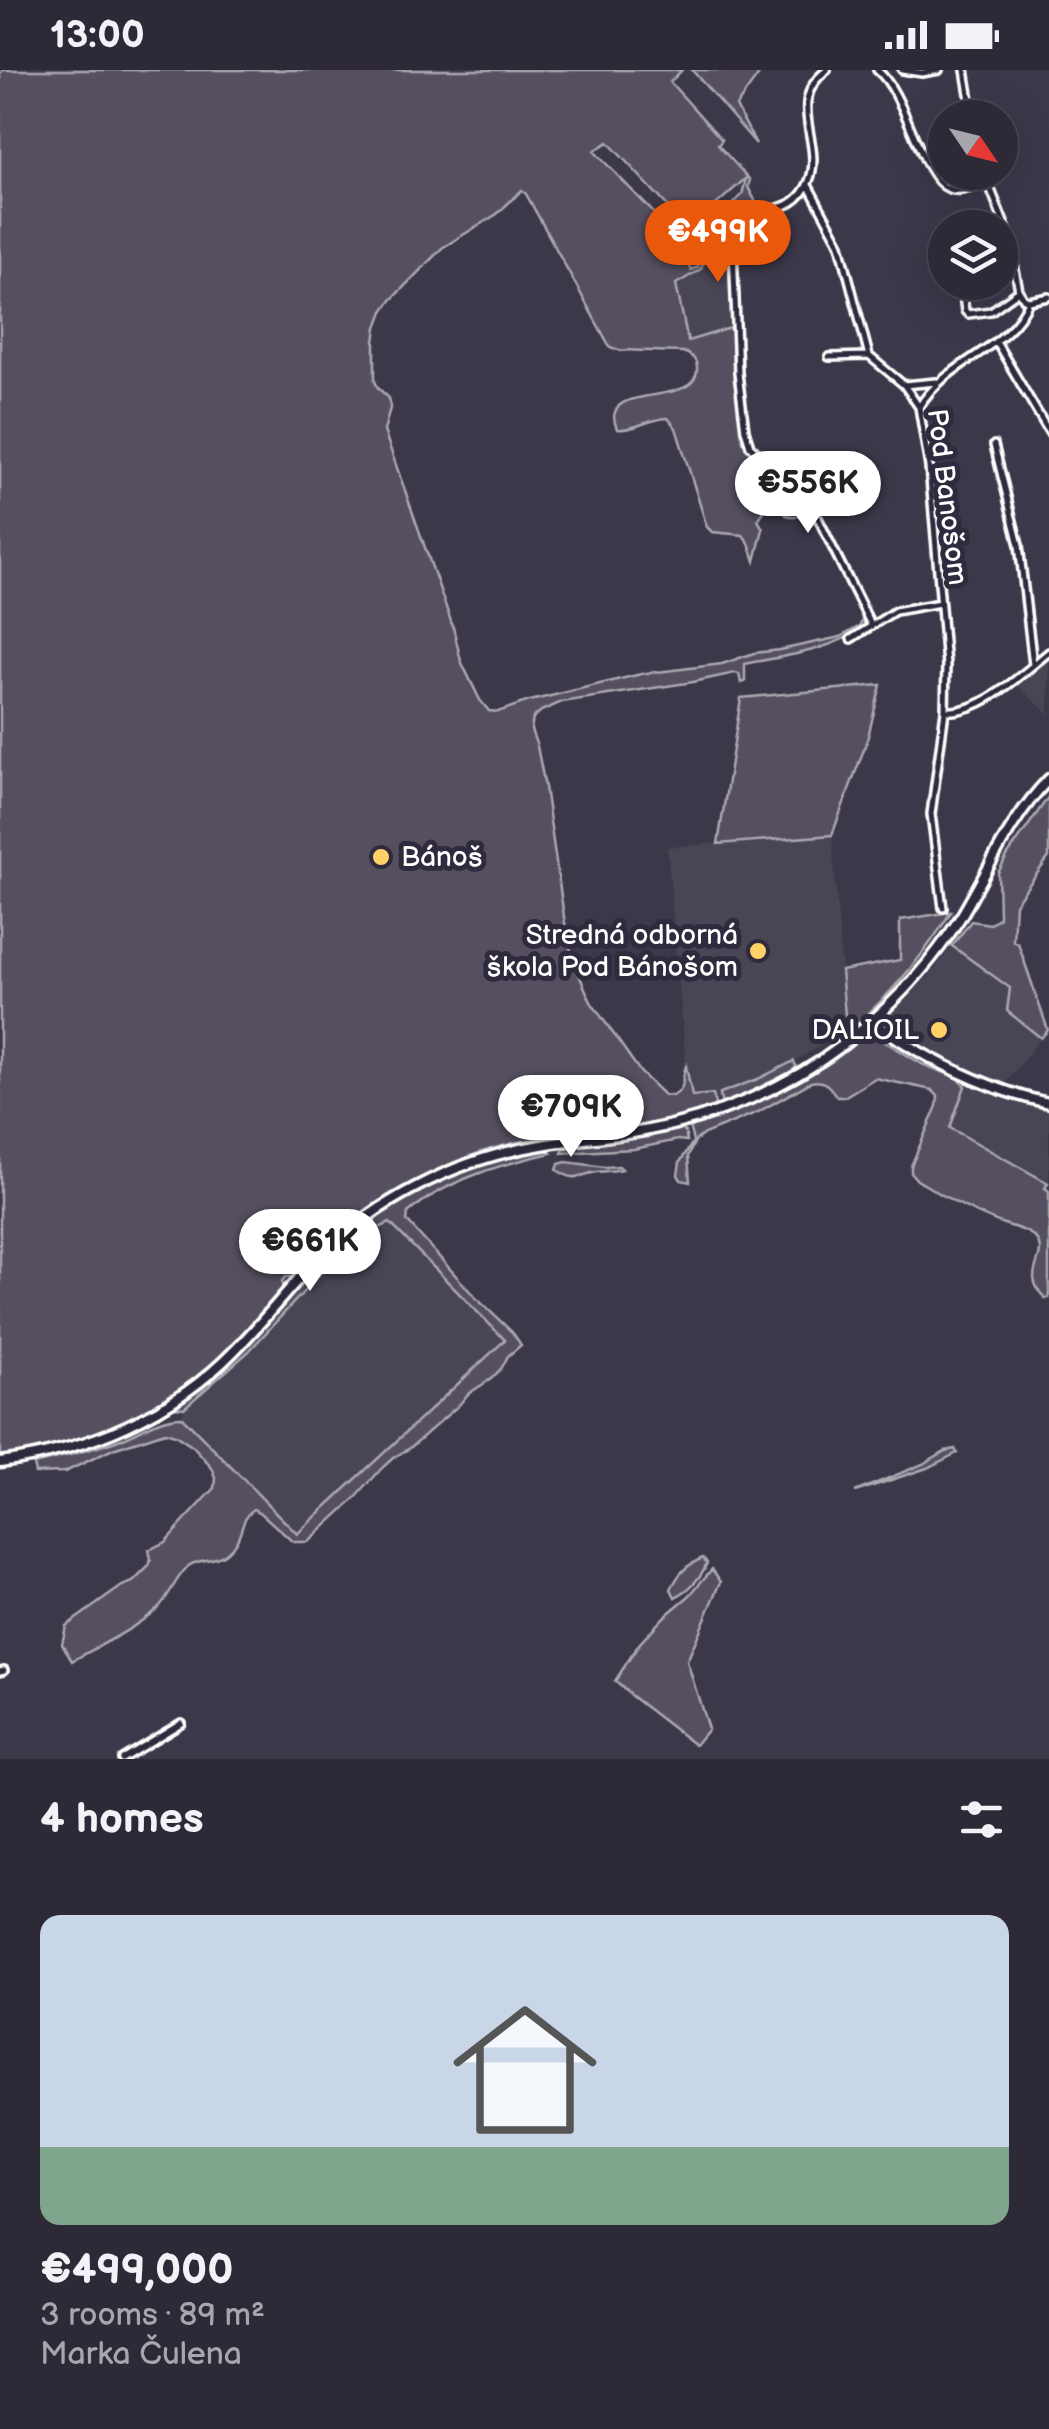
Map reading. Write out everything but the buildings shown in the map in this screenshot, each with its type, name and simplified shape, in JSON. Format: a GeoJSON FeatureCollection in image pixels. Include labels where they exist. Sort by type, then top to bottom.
{"type":"FeatureCollection","features":[{"type":"Feature","properties":{"kind":"street"},"geometry":{"type":"LineString","coordinates":[[827,70],[814,82],[808,96],[806,119],[813,161],[808,184],[785,206],[746,218],[737,227],[732,248],[741,404],[750,446],[818,518],[871,625]]}},
{"type":"Feature","properties":{"kind":"street"},"geometry":{"type":"LineString","coordinates":[[877,70],[894,90],[928,164]]}},
{"type":"Feature","properties":{"kind":"street"},"geometry":{"type":"LineString","coordinates":[[902,70],[938,70]]}},
{"type":"Feature","properties":{"kind":"street"},"geometry":{"type":"LineString","coordinates":[[966,70],[970,100]]}},
{"type":"Feature","properties":{"kind":"street"},"geometry":{"type":"LineString","coordinates":[[808,184],[840,244],[869,356],[829,357]]}},
{"type":"Feature","properties":{"kind":"street"},"geometry":{"type":"LineString","coordinates":[[990,190],[1008,233],[1019,291],[1029,302],[1049,297]]}},
{"type":"Feature","properties":{"kind":"street"},"geometry":{"type":"LineString","coordinates":[[963,300],[968,314],[992,311],[1007,300]]}},
{"type":"Feature","properties":{"kind":"street"},"geometry":{"type":"LineString","coordinates":[[920,407],[938,381],[996,342],[1018,321],[1029,302]]}},
{"type":"Feature","properties":{"kind":"street"},"geometry":{"type":"LineString","coordinates":[[996,342],[1049,432]]}},
{"type":"Feature","properties":{"kind":"street","name":"Pod Banošom"},"geometry":{"type":"LineString","coordinates":[[869,356],[904,386],[920,407],[946,665],[945,712],[931,814],[943,908]]}},
{"type":"Feature","properties":{"kind":"street"},"geometry":{"type":"LineString","coordinates":[[904,386],[938,381]]}},
{"type":"Feature","properties":{"kind":"street"},"geometry":{"type":"LineString","coordinates":[[994,445],[1017,531],[1033,665]]}},
{"type":"Feature","properties":{"kind":"street","name":"Pod Banošom"},"geometry":{"type":"LineString","coordinates":[[851,639],[896,610],[940,602]]}},
{"type":"Feature","properties":{"kind":"street"},"geometry":{"type":"LineString","coordinates":[[945,712],[962,710],[997,693],[1049,652]]}},
{"type":"Feature","properties":{"kind":"street"},"geometry":{"type":"LineString","coordinates":[[0,1462],[44,1455],[94,1440],[178,1398],[233,1353],[319,1258],[370,1215],[428,1181],[497,1154],[664,1128],[720,1112],[812,1066],[872,1020],[908,986],[942,945],[1022,812],[1049,779]]}},
{"type":"Feature","properties":{"kind":"street"},"geometry":{"type":"LineString","coordinates":[[872,1020],[920,1052],[1023,1097],[1049,1103]]}},
{"type":"Feature","properties":{"kind":"street"},"geometry":{"type":"LineString","coordinates":[[122,1759],[182,1723]]}},
{"type":"Feature","properties":{"kind":"shaded area"},"geometry":{"type":"Polygon","coordinates":[[[3,70],[682,70],[670,82],[722,140],[718,145],[750,180],[748,187],[757,204],[711,232],[686,260],[691,270],[698,267],[702,247],[718,234],[716,250],[705,258],[701,269],[676,284],[688,341],[734,327],[737,396],[745,444],[791,489],[816,521],[786,515],[781,502],[775,499],[758,520],[763,529],[755,561],[743,535],[712,532],[707,527],[676,428],[668,418],[617,429],[614,418],[618,407],[637,398],[687,386],[695,379],[696,362],[683,352],[610,347],[522,190],[497,214],[442,248],[383,311],[375,342],[375,381],[389,398],[384,431],[453,627],[461,661],[489,711],[498,712],[641,674],[722,664],[754,653],[840,637],[860,626],[863,616],[867,623],[822,647],[745,664],[745,682],[741,683],[735,673],[562,702],[533,718],[531,730],[545,787],[567,937],[591,1002],[641,1073],[664,1095],[673,1096],[681,1089],[686,1066],[692,1096],[713,1094],[713,1108],[641,1126],[510,1144],[450,1164],[394,1193],[343,1230],[297,1273],[286,1277],[282,1281],[284,1287],[245,1330],[182,1388],[134,1417],[82,1438],[0,1456],[3,70]],[[608,142],[594,151],[682,242],[702,236],[742,195],[746,178],[689,229],[608,142]]]}},
{"type":"Feature","properties":{"kind":"shaded area"},"geometry":{"type":"Polygon","coordinates":[[[692,70],[762,70],[736,106],[756,144],[692,70]]]}},
{"type":"Feature","properties":{"kind":"shaded area"},"geometry":{"type":"Polygon","coordinates":[[[729,253],[734,327],[688,342],[676,284],[685,260],[694,255],[699,266],[729,253]]]}},
{"type":"Feature","properties":{"kind":"shaded area"},"geometry":{"type":"Polygon","coordinates":[[[1049,658],[1049,715],[1018,686],[1049,658]]]}},
{"type":"Feature","properties":{"kind":"shaded area"},"geometry":{"type":"Polygon","coordinates":[[[881,685],[866,744],[832,835],[718,844],[741,698],[881,685]]]}},
{"type":"Feature","properties":{"kind":"shaded area"},"geometry":{"type":"Polygon","coordinates":[[[1049,796],[1049,857],[1015,904],[1013,941],[1018,943],[1048,1030],[1041,1038],[1007,1011],[1010,988],[952,946],[971,921],[990,924],[999,917],[998,873],[1049,796]]]}},
{"type":"Feature","properties":{"kind":"shaded area","name":"Stredná odborná škola Pod Bánošom"},"geometry":{"type":"Polygon","coordinates":[[[832,835],[845,1015],[851,1026],[834,1032],[834,1038],[781,1069],[721,1093],[721,1099],[714,1100],[712,1094],[692,1097],[667,847],[832,835]]]}},
{"type":"Feature","properties":{"kind":"shaded area"},"geometry":{"type":"Polygon","coordinates":[[[951,912],[906,974],[852,1028],[845,1015],[841,971],[900,960],[900,920],[951,912]]]}},
{"type":"Feature","properties":{"kind":"shaded area"},"geometry":{"type":"Polygon","coordinates":[[[952,946],[1010,988],[1007,1011],[1041,1038],[997,1094],[1049,1111],[1049,1191],[1045,1189],[1047,1182],[949,1127],[965,1086],[966,1066],[926,1049],[896,1029],[891,1014],[952,946]]]}},
{"type":"Feature","properties":{"kind":"shaded area"},"geometry":{"type":"Polygon","coordinates":[[[874,1035],[922,1064],[958,1078],[965,1086],[950,1128],[1048,1183],[1045,1188],[1049,1191],[1049,1298],[1034,1281],[1040,1247],[1034,1237],[958,1204],[911,1173],[937,1106],[938,1096],[932,1090],[875,1078],[844,1097],[837,1097],[823,1083],[811,1082],[758,1112],[704,1134],[695,1141],[688,1156],[690,1182],[681,1180],[680,1162],[693,1142],[692,1126],[779,1091],[828,1064],[861,1039],[874,1035]]]}},
{"type":"Feature","properties":{"kind":"shaded area"},"geometry":{"type":"Polygon","coordinates":[[[794,1061],[793,1071],[725,1104],[721,1102],[720,1093],[794,1061]]]}},
{"type":"Feature","properties":{"kind":"shaded area"},"geometry":{"type":"Polygon","coordinates":[[[680,1129],[687,1141],[562,1153],[574,1146],[680,1129]]]}},
{"type":"Feature","properties":{"kind":"shaded area"},"geometry":{"type":"Polygon","coordinates":[[[548,1150],[551,1153],[457,1182],[408,1213],[407,1221],[521,1345],[501,1369],[410,1448],[393,1458],[308,1542],[293,1542],[254,1509],[226,1553],[190,1565],[148,1616],[72,1661],[62,1644],[66,1626],[133,1582],[149,1566],[149,1550],[165,1542],[215,1488],[216,1478],[193,1447],[165,1432],[113,1449],[65,1472],[35,1473],[33,1464],[99,1447],[158,1422],[182,1417],[297,1534],[505,1340],[390,1223],[358,1237],[248,1352],[184,1408],[173,1407],[232,1360],[333,1252],[375,1217],[451,1177],[507,1158],[548,1150]]]}},
{"type":"Feature","properties":{"kind":"shaded area"},"geometry":{"type":"Polygon","coordinates":[[[559,1164],[622,1169],[573,1177],[557,1170],[559,1164]]]}},
{"type":"Feature","properties":{"kind":"shaded area"},"geometry":{"type":"Polygon","coordinates":[[[390,1223],[505,1341],[297,1535],[182,1417],[184,1408],[248,1352],[358,1237],[390,1223]]]}},
{"type":"Feature","properties":{"kind":"shaded area"},"geometry":{"type":"Polygon","coordinates":[[[955,1449],[957,1453],[927,1468],[855,1492],[945,1451],[955,1449]]]}},
{"type":"Feature","properties":{"kind":"shaded area"},"geometry":{"type":"Polygon","coordinates":[[[703,1558],[707,1563],[698,1579],[675,1597],[671,1589],[677,1578],[703,1558]]]}},
{"type":"Feature","properties":{"kind":"shaded area"},"geometry":{"type":"Polygon","coordinates":[[[712,1569],[721,1582],[687,1661],[708,1729],[695,1745],[615,1681],[639,1644],[712,1569]]]}},
{"type":"Feature","properties":{"kind":"place","name":"Bánoš"},"geometry":{"type":"Point","coordinates":[381,857]}},
{"type":"Feature","properties":{"kind":"place","name":"Stredná odborná škola Pod Bánošom"},"geometry":{"type":"Point","coordinates":[758,951]}},
{"type":"Feature","properties":{"kind":"place","name":"DALIOIL"},"geometry":{"type":"Point","coordinates":[939,1030]}}]}
